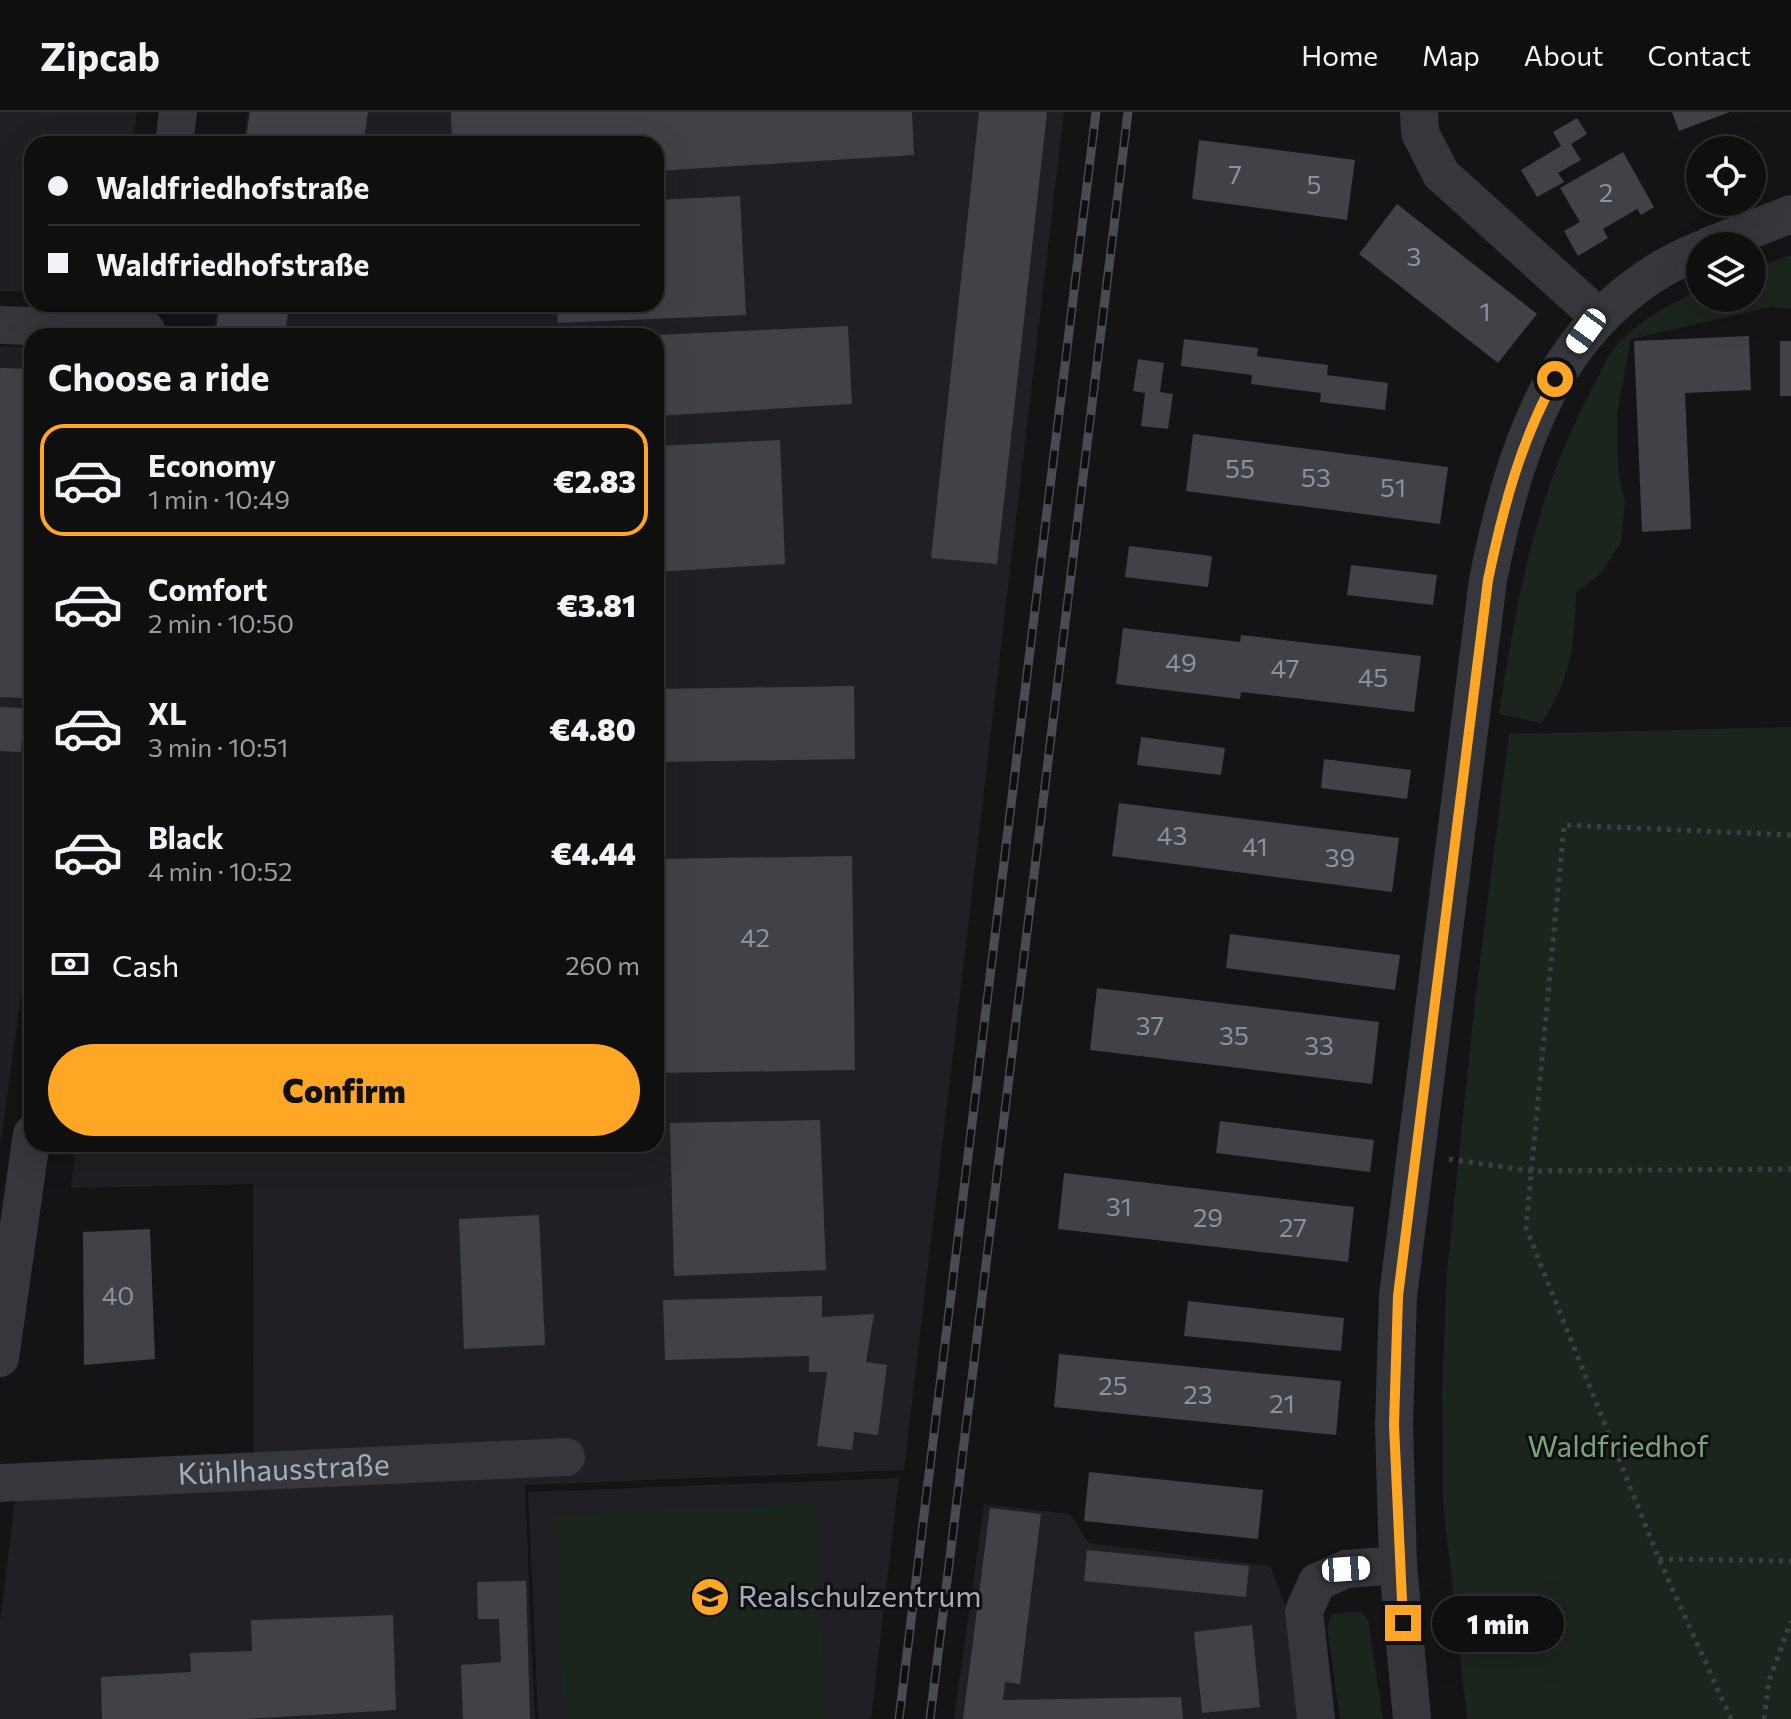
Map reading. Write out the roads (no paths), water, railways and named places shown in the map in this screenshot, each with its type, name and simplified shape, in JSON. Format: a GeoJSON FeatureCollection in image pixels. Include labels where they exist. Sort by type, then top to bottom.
{"type":"FeatureCollection","features":[{"type":"Feature","properties":{"kind":"street"},"geometry":{"type":"LineString","coordinates":[[175,136],[178,112]]}},
{"type":"Feature","properties":{"kind":"street"},"geometry":{"type":"LineString","coordinates":[[1419,112],[1420,133],[1441,174],[1599,317]]}},
{"type":"Feature","properties":{"kind":"street"},"geometry":{"type":"LineString","coordinates":[[1745,232],[1791,214]]}},
{"type":"Feature","properties":{"kind":"street"},"geometry":{"type":"LineString","coordinates":[[1412,1719],[1398,1565],[1394,1385],[1398,1296],[1488,580],[1502,511],[1525,436],[1566,358],[1599,317],[1655,272],[1686,257]]}},
{"type":"Feature","properties":{"kind":"street"},"geometry":{"type":"LineString","coordinates":[[0,325],[147,323]]}},
{"type":"Feature","properties":{"kind":"street"},"geometry":{"type":"LineString","coordinates":[[0,1358],[29,1152]]}},
{"type":"Feature","properties":{"kind":"street","name":"Kühlhausstraße"},"geometry":{"type":"LineString","coordinates":[[0,1483],[566,1457]]}},
{"type":"Feature","properties":{"kind":"street"},"geometry":{"type":"LineString","coordinates":[[1316,1719],[1304,1611],[1317,1582],[1346,1569],[1398,1565]]}},
{"type":"Feature","properties":{"kind":"railway"},"geometry":{"type":"LineString","coordinates":[[899,1719],[1096,112]]}},
{"type":"Feature","properties":{"kind":"railway"},"geometry":{"type":"LineString","coordinates":[[930,1719],[1128,112]]}},
{"type":"Feature","properties":{"kind":"place","name":"Realschulzentrum"},"geometry":{"type":"Point","coordinates":[710,1597]}},
{"type":"Feature","properties":{"kind":"park label","name":"Waldfriedhof"},"geometry":{"type":"Point","coordinates":[1618,1447]}}]}
